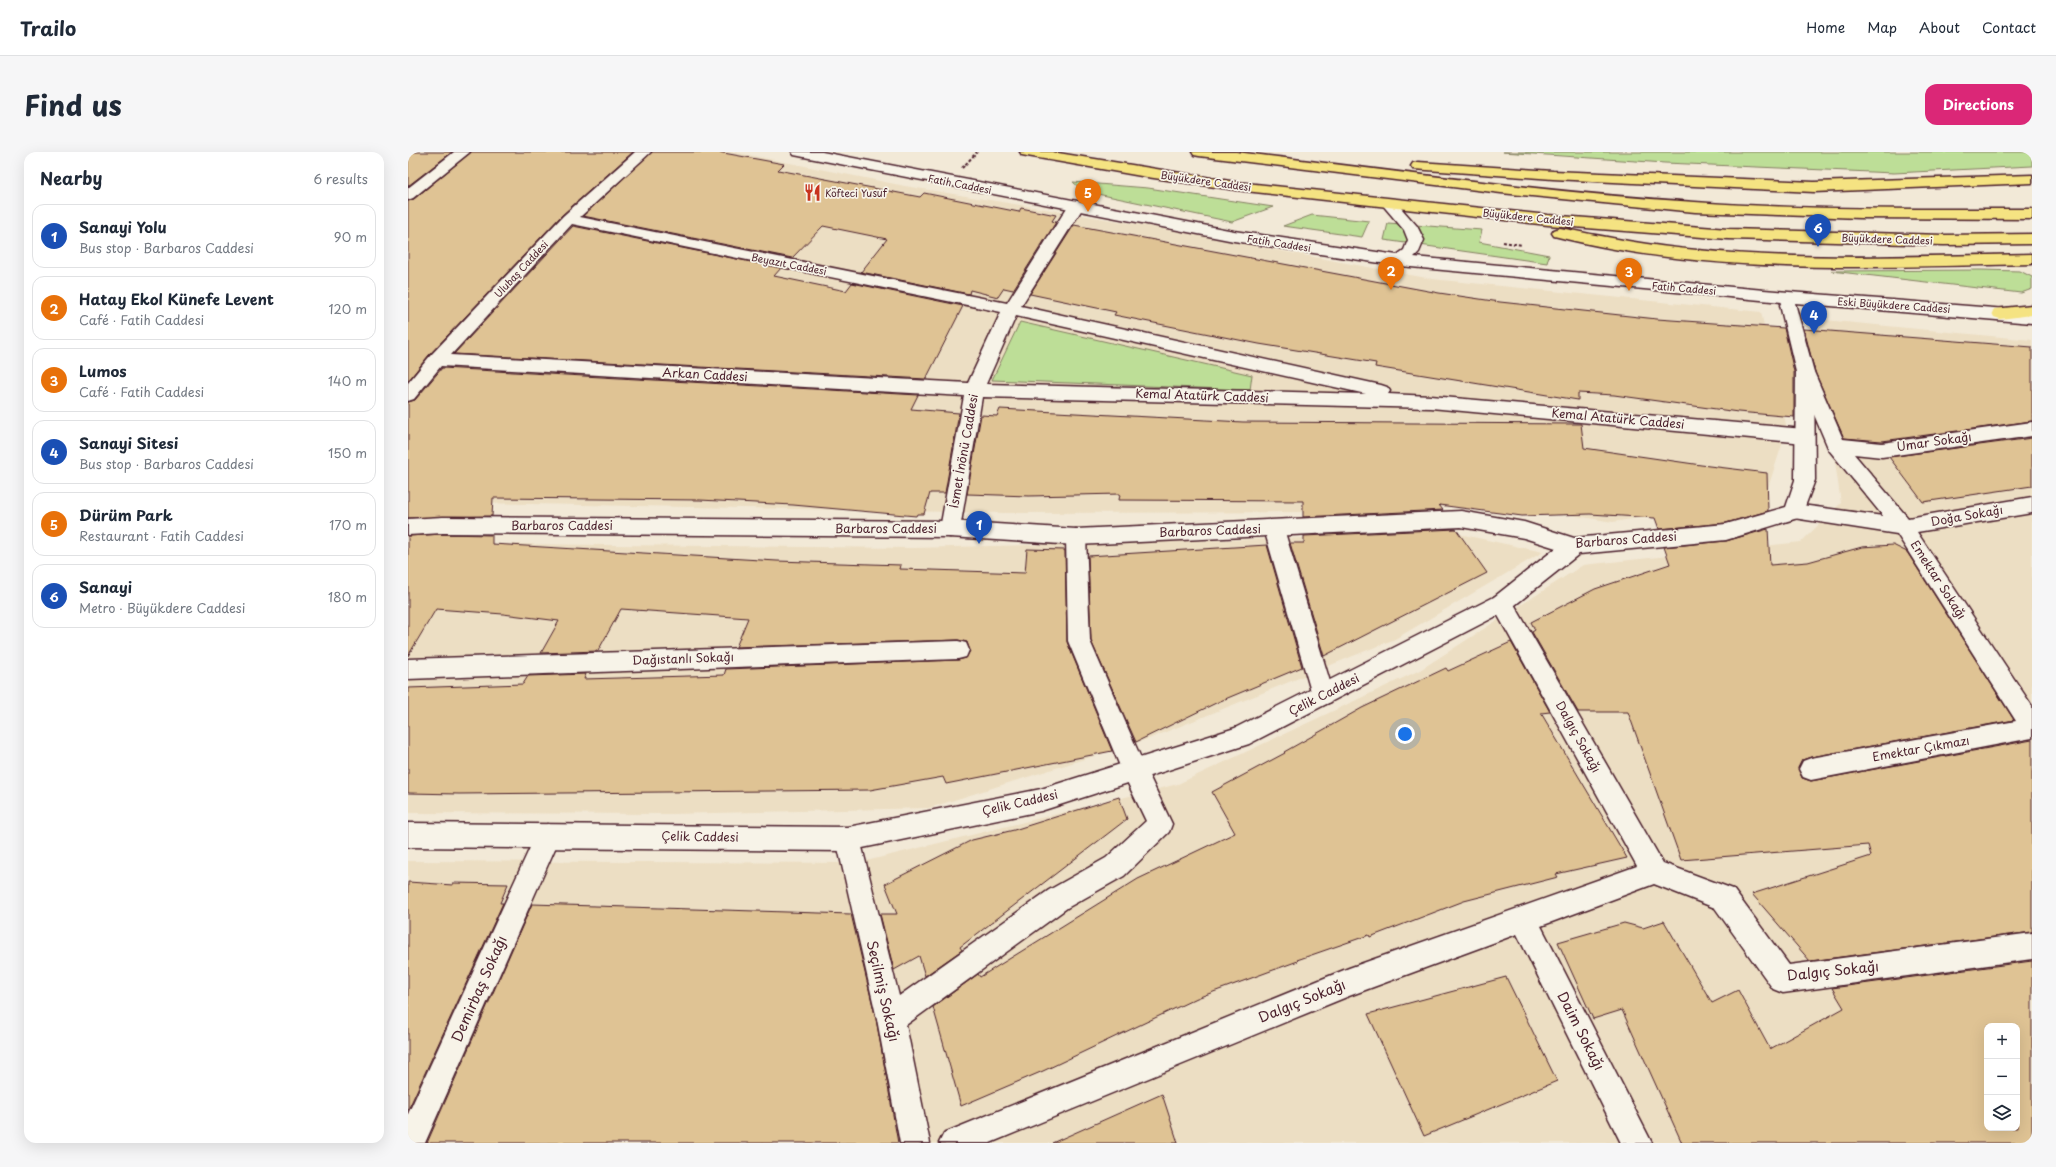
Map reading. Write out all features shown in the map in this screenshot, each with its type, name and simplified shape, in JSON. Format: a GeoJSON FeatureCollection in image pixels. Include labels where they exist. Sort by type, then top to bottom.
{"type":"FeatureCollection","features":[{"type":"Feature","properties":{"kind":"main road","name":"Büyükdere Caddesi"},"geometry":{"type":"LineString","coordinates":[[1027,152],[1154,174],[1297,193],[1556,220],[1728,234],[1944,240],[2032,239]]}},
{"type":"Feature","properties":{"kind":"main road"},"geometry":{"type":"LineString","coordinates":[[1199,152],[1315,167],[1611,200],[1696,207],[1867,213],[2032,214]]}},
{"type":"Feature","properties":{"kind":"main road"},"geometry":{"type":"LineString","coordinates":[[1315,167],[1392,165],[1453,167],[1553,175],[1814,187],[2032,179]]}},
{"type":"Feature","properties":{"kind":"main road"},"geometry":{"type":"LineString","coordinates":[[1481,212],[1529,226],[1593,239],[1714,257],[1782,261],[2032,259]]}},
{"type":"Feature","properties":{"kind":"main road"},"geometry":{"type":"LineString","coordinates":[[2012,260],[2032,265]]}},
{"type":"Feature","properties":{"kind":"main road"},"geometry":{"type":"LineString","coordinates":[[2000,313],[2032,310]]}},
{"type":"Feature","properties":{"kind":"street"},"geometry":{"type":"LineString","coordinates":[[408,195],[463,152]]}},
{"type":"Feature","properties":{"kind":"street","name":"Ulubaş Caddesi"},"geometry":{"type":"LineString","coordinates":[[408,395],[436,360],[568,219],[644,152]]}},
{"type":"Feature","properties":{"kind":"street","name":"Fatih Caddesi"},"geometry":{"type":"LineString","coordinates":[[799,152],[1234,236],[1400,261],[1764,295]]}},
{"type":"Feature","properties":{"kind":"street"},"geometry":{"type":"LineString","coordinates":[[1389,203],[1411,229],[1416,240],[1411,252],[1400,261]]}},
{"type":"Feature","properties":{"kind":"street","name":"İsmet İnönü Caddesi"},"geometry":{"type":"LineString","coordinates":[[950,529],[974,390],[1010,309],[1076,206]]}},
{"type":"Feature","properties":{"kind":"street","name":"Beyazıt Caddesi"},"geometry":{"type":"LineString","coordinates":[[568,219],[1010,309]]}},
{"type":"Feature","properties":{"kind":"street"},"geometry":{"type":"LineString","coordinates":[[1764,295],[1788,305],[1945,319],[2032,330]]}},
{"type":"Feature","properties":{"kind":"street","name":"Eski Büyükdere Caddesi"},"geometry":{"type":"LineString","coordinates":[[1764,295],[2000,313],[2032,318]]}},
{"type":"Feature","properties":{"kind":"street"},"geometry":{"type":"LineString","coordinates":[[1788,305],[1805,372],[1805,480],[1794,512],[1903,527]]}},
{"type":"Feature","properties":{"kind":"street","name":"Kemal Atatürk Caddesi"},"geometry":{"type":"LineString","coordinates":[[1010,309],[1431,402]]}},
{"type":"Feature","properties":{"kind":"street","name":"Arkan Caddesi"},"geometry":{"type":"LineString","coordinates":[[436,360],[974,390]]}},
{"type":"Feature","properties":{"kind":"street","name":"Emektar Sokağı"},"geometry":{"type":"LineString","coordinates":[[1805,372],[1836,445],[1903,527],[2032,727]]}},
{"type":"Feature","properties":{"kind":"street","name":"Kemal Atatürk Caddesi"},"geometry":{"type":"LineString","coordinates":[[974,390],[1431,402],[1804,436]]}},
{"type":"Feature","properties":{"kind":"street","name":"Umar Sokağı"},"geometry":{"type":"LineString","coordinates":[[1836,445],[1882,450],[2032,429]]}},
{"type":"Feature","properties":{"kind":"street","name":"Doğa Sokağı"},"geometry":{"type":"LineString","coordinates":[[1903,527],[2032,505]]}},
{"type":"Feature","properties":{"kind":"street","name":"Barbaros Caddesi"},"geometry":{"type":"LineString","coordinates":[[408,527],[450,525],[950,529],[1076,537],[1274,529],[1461,519],[1524,530],[1574,546],[1726,532],[1794,512]]}},
{"type":"Feature","properties":{"kind":"street"},"geometry":{"type":"LineString","coordinates":[[1274,529],[1323,695]]}},
{"type":"Feature","properties":{"kind":"street"},"geometry":{"type":"LineString","coordinates":[[891,1019],[1058,899],[1115,867],[1160,824],[1134,771],[1079,641],[1076,537]]}},
{"type":"Feature","properties":{"kind":"street","name":"Çelik Caddesi"},"geometry":{"type":"LineString","coordinates":[[408,835],[848,839],[1041,800],[1241,737],[1427,643],[1502,602],[1574,546]]}},
{"type":"Feature","properties":{"kind":"street","name":"Dalgıç Sokağı"},"geometry":{"type":"LineString","coordinates":[[1502,602],[1654,872],[1724,898],[1783,979],[2032,946]]}},
{"type":"Feature","properties":{"kind":"street","name":"Dağıstanlı Sokağı"},"geometry":{"type":"LineString","coordinates":[[408,669],[958,650]]}},
{"type":"Feature","properties":{"kind":"street","name":"Emektar Çıkmazı"},"geometry":{"type":"LineString","coordinates":[[1810,769],[2032,727]]}},
{"type":"Feature","properties":{"kind":"street","name":"Demirbaş Sokağı"},"geometry":{"type":"LineString","coordinates":[[410,1143],[548,836]]}},
{"type":"Feature","properties":{"kind":"street","name":"Seçilmiş Sokağı"},"geometry":{"type":"LineString","coordinates":[[848,839],[891,1019],[915,1143]]}},
{"type":"Feature","properties":{"kind":"street","name":"Dalgıç Sokağı"},"geometry":{"type":"LineString","coordinates":[[954,1143],[1349,982],[1654,872]]}},
{"type":"Feature","properties":{"kind":"street","name":"Daim Sokağı"},"geometry":{"type":"LineString","coordinates":[[1524,920],[1638,1143]]}},
{"type":"Feature","properties":{"kind":"path"},"geometry":{"type":"LineString","coordinates":[[962,168],[977,152]]}},
{"type":"Feature","properties":{"kind":"shaded area"},"geometry":{"type":"Polygon","coordinates":[[[408,152],[734,152],[905,186],[1142,225],[1432,279],[1761,312],[1787,429],[1765,497],[1613,522],[1503,504],[1329,512],[1006,513],[421,502],[408,504],[408,152]]]}},
{"type":"Feature","properties":{"kind":"shaded area"},"geometry":{"type":"Polygon","coordinates":[[[1814,319],[2032,340],[2032,1143],[408,1143],[408,861],[858,863],[1178,784],[1420,670],[1583,565],[1801,542],[1841,503],[1814,319]]]}},
{"type":"Feature","properties":{"kind":"shaded area"},"geometry":{"type":"Polygon","coordinates":[[[1459,534],[1543,552],[1395,639],[1151,738],[929,808],[670,814],[408,813],[408,543],[913,548],[1459,534]]]}},
{"type":"Feature","properties":{"kind":"green space"},"geometry":{"type":"Polygon","coordinates":[[[1503,152],[2032,152],[2032,166],[1894,173],[1665,163],[1503,152]]]}},
{"type":"Feature","properties":{"kind":"green space"},"geometry":{"type":"Polygon","coordinates":[[[1073,182],[1148,188],[1273,207],[1232,222],[1083,191],[1073,182]]]}},
{"type":"Feature","properties":{"kind":"green space"},"geometry":{"type":"Polygon","coordinates":[[[1312,215],[1369,221],[1362,237],[1283,226],[1312,215]]]}},
{"type":"Feature","properties":{"kind":"green space"},"geometry":{"type":"Polygon","coordinates":[[[1388,223],[1482,230],[1479,242],[1549,255],[1547,263],[1384,240],[1388,223]]]}},
{"type":"Feature","properties":{"kind":"green space"},"geometry":{"type":"Polygon","coordinates":[[[1831,271],[2020,271],[2032,277],[2032,289],[2021,293],[1831,271]]]}},
{"type":"Feature","properties":{"kind":"green space"},"geometry":{"type":"Polygon","coordinates":[[[1020,322],[1252,375],[1250,390],[992,380],[1020,322]]]}},
{"type":"Feature","properties":{"kind":"building"},"geometry":{"type":"Polygon","coordinates":[[[408,152],[452,152],[408,186],[408,152]]]}},
{"type":"Feature","properties":{"kind":"building"},"geometry":{"type":"Polygon","coordinates":[[[471,152],[633,152],[562,215],[429,355],[408,381],[408,201],[414,199],[471,152]]]}},
{"type":"Feature","properties":{"kind":"building"},"geometry":{"type":"Polygon","coordinates":[[[652,152],[718,152],[784,164],[778,170],[920,197],[924,193],[1019,212],[1021,208],[1056,215],[1052,221],[1056,222],[1013,290],[1004,288],[998,297],[970,290],[969,294],[861,272],[887,239],[823,226],[792,258],[583,216],[652,152]]]}},
{"type":"Feature","properties":{"kind":"building"},"geometry":{"type":"Polygon","coordinates":[[[1074,225],[1439,293],[1500,302],[1657,319],[1784,328],[1794,372],[1794,417],[1738,412],[1614,395],[1578,393],[1578,400],[1375,367],[1376,363],[1259,344],[1114,315],[1116,312],[1030,294],[1074,225]]]}},
{"type":"Feature","properties":{"kind":"building"},"geometry":{"type":"Polygon","coordinates":[[[573,226],[781,268],[774,276],[846,291],[852,283],[963,306],[926,379],[454,354],[573,226]]]}},
{"type":"Feature","properties":{"kind":"building"},"geometry":{"type":"Polygon","coordinates":[[[1804,329],[2032,347],[2032,421],[1882,441],[1844,438],[1815,372],[1804,329]]]}},
{"type":"Feature","properties":{"kind":"building"},"geometry":{"type":"Polygon","coordinates":[[[442,368],[918,395],[911,409],[959,413],[945,493],[930,493],[924,514],[917,514],[916,516],[793,505],[700,500],[493,498],[492,516],[408,518],[408,402],[415,400],[442,368]]]}},
{"type":"Feature","properties":{"kind":"building"},"geometry":{"type":"Polygon","coordinates":[[[1000,409],[1243,422],[1581,424],[1584,448],[1767,473],[1768,511],[1726,523],[1659,529],[1655,518],[1590,514],[1522,516],[1439,505],[1443,510],[1303,517],[1303,501],[1119,500],[1120,494],[1029,496],[967,494],[981,415],[997,416],[1000,409]]]}},
{"type":"Feature","properties":{"kind":"building"},"geometry":{"type":"Polygon","coordinates":[[[2032,438],[2032,486],[1923,502],[1889,457],[2032,438]]]}},
{"type":"Feature","properties":{"kind":"building"},"geometry":{"type":"Polygon","coordinates":[[[1456,529],[1487,573],[1324,656],[1290,543],[1304,543],[1304,536],[1456,529]]]}},
{"type":"Feature","properties":{"kind":"building"},"geometry":{"type":"Polygon","coordinates":[[[1768,529],[1770,565],[1808,562],[1862,547],[1893,545],[1907,552],[2014,720],[1811,757],[1802,760],[1798,768],[1802,778],[1811,781],[2032,740],[2032,932],[1810,961],[1752,894],[1871,856],[1868,845],[1681,860],[1628,712],[1578,712],[1532,632],[1535,630],[1531,622],[1595,589],[1670,564],[1664,547],[1726,541],[1768,529]]]}},
{"type":"Feature","properties":{"kind":"building"},"geometry":{"type":"Polygon","coordinates":[[[443,534],[492,535],[492,544],[777,561],[901,565],[900,569],[1025,573],[1027,549],[1065,550],[1067,642],[1112,751],[946,784],[943,777],[870,790],[459,794],[408,793],[408,688],[523,684],[528,676],[586,674],[584,679],[724,675],[726,669],[958,660],[966,658],[970,651],[967,642],[958,640],[736,647],[748,618],[621,609],[598,651],[541,653],[559,621],[503,614],[436,609],[408,656],[408,536],[443,534]]]}},
{"type":"Feature","properties":{"kind":"building"},"geometry":{"type":"Polygon","coordinates":[[[1267,545],[1302,667],[1218,702],[1136,742],[1091,641],[1088,556],[1267,545]]]}},
{"type":"Feature","properties":{"kind":"building"},"geometry":{"type":"Polygon","coordinates":[[[1511,642],[1550,712],[1541,713],[1627,858],[1556,874],[1558,877],[1464,901],[1370,937],[1369,935],[1297,960],[1298,961],[1197,998],[1043,1071],[961,1106],[933,1007],[978,974],[980,977],[1138,879],[1235,833],[1212,792],[1285,753],[1284,752],[1362,708],[1446,668],[1448,671],[1511,642]]]}},
{"type":"Feature","properties":{"kind":"building"},"geometry":{"type":"Polygon","coordinates":[[[1119,797],[1127,819],[960,947],[962,950],[925,976],[919,956],[894,970],[880,914],[897,914],[885,884],[972,840],[1014,830],[1119,797]]]}},
{"type":"Feature","properties":{"kind":"building"},"geometry":{"type":"Polygon","coordinates":[[[408,882],[453,885],[453,883],[508,884],[500,903],[503,903],[408,1110],[408,882]]]}},
{"type":"Feature","properties":{"kind":"building"},"geometry":{"type":"Polygon","coordinates":[[[532,904],[851,914],[876,1019],[898,1143],[427,1143],[532,904]]]}},
{"type":"Feature","properties":{"kind":"building"},"geometry":{"type":"Polygon","coordinates":[[[1664,921],[1712,1003],[1738,990],[1770,1049],[1844,1008],[1832,988],[2032,961],[2032,1143],[1682,1143],[1622,1010],[1593,1019],[1558,942],[1624,923],[1643,928],[1664,921]]]}},
{"type":"Feature","properties":{"kind":"building"},"geometry":{"type":"Polygon","coordinates":[[[1506,977],[1557,1081],[1424,1136],[1368,1014],[1506,977]]]}},
{"type":"Feature","properties":{"kind":"building"},"geometry":{"type":"Polygon","coordinates":[[[1162,1094],[1178,1143],[1052,1143],[1162,1094]]]}},
{"type":"Feature","properties":{"kind":"place","name":"Köfteci Yusuf"},"geometry":{"type":"Point","coordinates":[812,193]}},
{"type":"Feature","properties":{"kind":"place","name":"Dürüm Park"},"geometry":{"type":"Point","coordinates":[1088,212]}},
{"type":"Feature","properties":{"kind":"place","name":"Sanayi"},"geometry":{"type":"Point","coordinates":[1818,247]}},
{"type":"Feature","properties":{"kind":"place","name":"Hatay Ekol Künefe Levent"},"geometry":{"type":"Point","coordinates":[1391,290]}},
{"type":"Feature","properties":{"kind":"place","name":"Lumos"},"geometry":{"type":"Point","coordinates":[1629,291]}},
{"type":"Feature","properties":{"kind":"place","name":"Sanayi Sitesi"},"geometry":{"type":"Point","coordinates":[1814,334]}},
{"type":"Feature","properties":{"kind":"place","name":"Sanayi Yolu"},"geometry":{"type":"Point","coordinates":[979,544]}}]}
